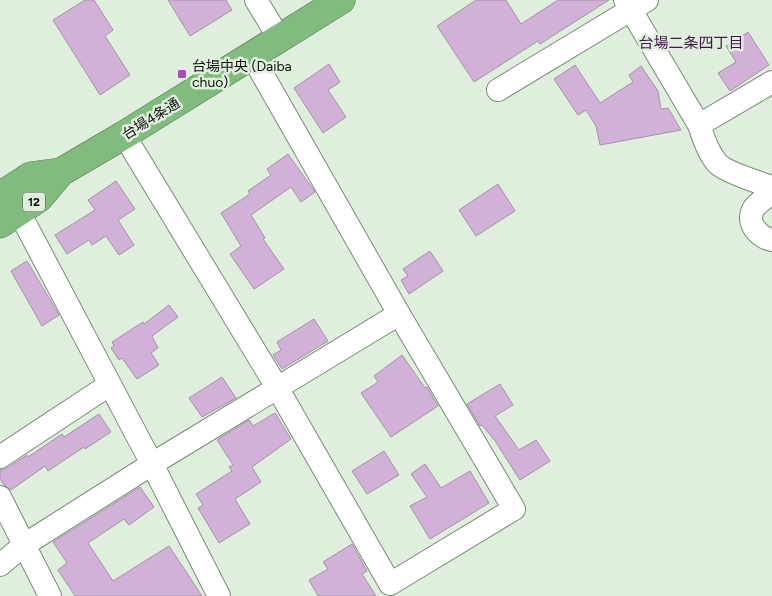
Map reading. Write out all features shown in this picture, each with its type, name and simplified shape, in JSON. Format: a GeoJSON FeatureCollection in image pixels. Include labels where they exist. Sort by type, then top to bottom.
{"type":"FeatureCollection","features":[{"type":"Feature","properties":{"kind":"highway","name":"台場4条通"},"geometry":{"type":"LineString","coordinates":[[6,211],[39,198],[61,172],[341,0]]}},
{"type":"Feature","properties":{"kind":"street"},"geometry":{"type":"LineString","coordinates":[[256,0],[280,38]]}},
{"type":"Feature","properties":{"kind":"street"},"geometry":{"type":"LineString","coordinates":[[498,90],[634,3],[699,126],[707,148],[720,165],[772,187]]}},
{"type":"Feature","properties":{"kind":"street"},"geometry":{"type":"LineString","coordinates":[[124,135],[278,388],[390,584],[514,509],[399,314],[252,56]]}},
{"type":"Feature","properties":{"kind":"street"},"geometry":{"type":"LineString","coordinates":[[699,126],[772,82]]}},
{"type":"Feature","properties":{"kind":"street"},"geometry":{"type":"LineString","coordinates":[[772,192],[753,210],[752,220],[755,231],[762,237],[772,240]]}},
{"type":"Feature","properties":{"kind":"street"},"geometry":{"type":"LineString","coordinates":[[6,211],[109,385],[152,464],[219,596]]}},
{"type":"Feature","properties":{"kind":"street"},"geometry":{"type":"LineString","coordinates":[[0,565],[24,545],[152,464],[399,314]]}},
{"type":"Feature","properties":{"kind":"street"},"geometry":{"type":"LineString","coordinates":[[0,457],[109,385]]}},
{"type":"Feature","properties":{"kind":"street"},"geometry":{"type":"LineString","coordinates":[[0,497],[50,596]]}},
{"type":"Feature","properties":{"kind":"building"},"geometry":{"type":"Polygon","coordinates":[[[85,0],[94,0],[113,30],[105,36],[130,75],[100,95],[53,20],[85,0]]]}},
{"type":"Feature","properties":{"kind":"building"},"geometry":{"type":"Polygon","coordinates":[[[168,0],[226,0],[232,10],[190,36],[168,0]]]}},
{"type":"Feature","properties":{"kind":"building"},"geometry":{"type":"Polygon","coordinates":[[[476,0],[506,0],[521,24],[558,0],[609,0],[540,44],[538,41],[474,82],[437,26],[476,0]]]}},
{"type":"Feature","properties":{"kind":"building"},"geometry":{"type":"Polygon","coordinates":[[[748,32],[769,65],[730,91],[718,73],[736,62],[726,46],[748,32]]]}},
{"type":"Feature","properties":{"kind":"building"},"geometry":{"type":"Polygon","coordinates":[[[329,64],[340,82],[328,90],[346,117],[323,133],[294,88],[329,64]]]}},
{"type":"Feature","properties":{"kind":"building"},"geometry":{"type":"Polygon","coordinates":[[[575,65],[600,103],[633,82],[629,75],[641,66],[658,91],[661,109],[668,108],[681,130],[600,145],[596,126],[586,110],[578,115],[554,79],[575,65]]]}},
{"type":"Feature","properties":{"kind":"building"},"geometry":{"type":"Polygon","coordinates":[[[288,154],[315,192],[301,202],[291,187],[251,215],[265,238],[263,239],[284,269],[254,289],[230,254],[241,246],[221,213],[250,194],[248,191],[271,175],[267,169],[288,154]]]}},
{"type":"Feature","properties":{"kind":"building"},"geometry":{"type":"Polygon","coordinates":[[[116,181],[135,209],[118,220],[134,245],[119,255],[106,236],[92,245],[89,240],[67,254],[55,235],[95,210],[88,200],[116,181]]]}},
{"type":"Feature","properties":{"kind":"building"},"geometry":{"type":"Polygon","coordinates":[[[498,184],[515,211],[476,236],[459,210],[498,184]]]}},
{"type":"Feature","properties":{"kind":"building"},"geometry":{"type":"Polygon","coordinates":[[[430,251],[443,271],[409,294],[401,280],[408,276],[403,269],[430,251]]]}},
{"type":"Feature","properties":{"kind":"building"},"geometry":{"type":"Polygon","coordinates":[[[27,261],[59,315],[42,326],[11,271],[27,261]]]}},
{"type":"Feature","properties":{"kind":"building"},"geometry":{"type":"Polygon","coordinates":[[[169,305],[178,317],[152,336],[158,348],[151,353],[159,365],[137,379],[122,358],[119,360],[111,348],[114,346],[112,342],[143,322],[144,324],[169,305]]]}},
{"type":"Feature","properties":{"kind":"building"},"geometry":{"type":"Polygon","coordinates":[[[314,319],[328,341],[282,369],[273,355],[281,350],[277,342],[314,319]]]}},
{"type":"Feature","properties":{"kind":"building"},"geometry":{"type":"Polygon","coordinates":[[[402,355],[425,388],[427,387],[438,406],[391,437],[361,393],[378,382],[374,376],[402,355]]]}},
{"type":"Feature","properties":{"kind":"building"},"geometry":{"type":"Polygon","coordinates":[[[222,377],[236,398],[202,417],[189,398],[222,377]]]}},
{"type":"Feature","properties":{"kind":"building"},"geometry":{"type":"Polygon","coordinates":[[[500,384],[513,405],[495,416],[519,450],[536,440],[550,461],[520,480],[495,441],[482,425],[480,426],[467,404],[500,384]]]}},
{"type":"Feature","properties":{"kind":"building"},"geometry":{"type":"Polygon","coordinates":[[[275,413],[291,439],[252,467],[261,482],[235,499],[250,524],[219,543],[198,508],[203,505],[196,494],[232,471],[229,467],[233,465],[217,440],[249,420],[253,426],[275,413]]]}},
{"type":"Feature","properties":{"kind":"building"},"geometry":{"type":"Polygon","coordinates":[[[99,414],[111,432],[48,471],[45,466],[11,490],[4,485],[0,479],[0,470],[7,468],[27,455],[28,457],[62,434],[64,437],[99,414]]]}},
{"type":"Feature","properties":{"kind":"building"},"geometry":{"type":"Polygon","coordinates":[[[384,451],[399,475],[367,494],[352,471],[384,451]]]}},
{"type":"Feature","properties":{"kind":"building"},"geometry":{"type":"Polygon","coordinates":[[[425,464],[441,488],[470,471],[489,503],[430,539],[410,506],[427,497],[411,474],[425,464]]]}},
{"type":"Feature","properties":{"kind":"building"},"geometry":{"type":"Polygon","coordinates":[[[140,487],[154,507],[129,525],[124,519],[88,543],[113,581],[169,546],[202,596],[75,596],[58,570],[67,563],[53,542],[140,487]]]}},
{"type":"Feature","properties":{"kind":"building"},"geometry":{"type":"Polygon","coordinates":[[[352,544],[367,571],[362,574],[376,596],[318,596],[309,580],[328,569],[323,562],[352,544]]]}},
{"type":"Feature","properties":{"kind":"place","name":"台場中央 (Daiba chuo)"},"geometry":{"type":"Point","coordinates":[182,74]}},
{"type":"Feature","properties":{"kind":"district","name":"台場二条四丁目"},"geometry":{"type":"Point","coordinates":[691,43]}}]}
